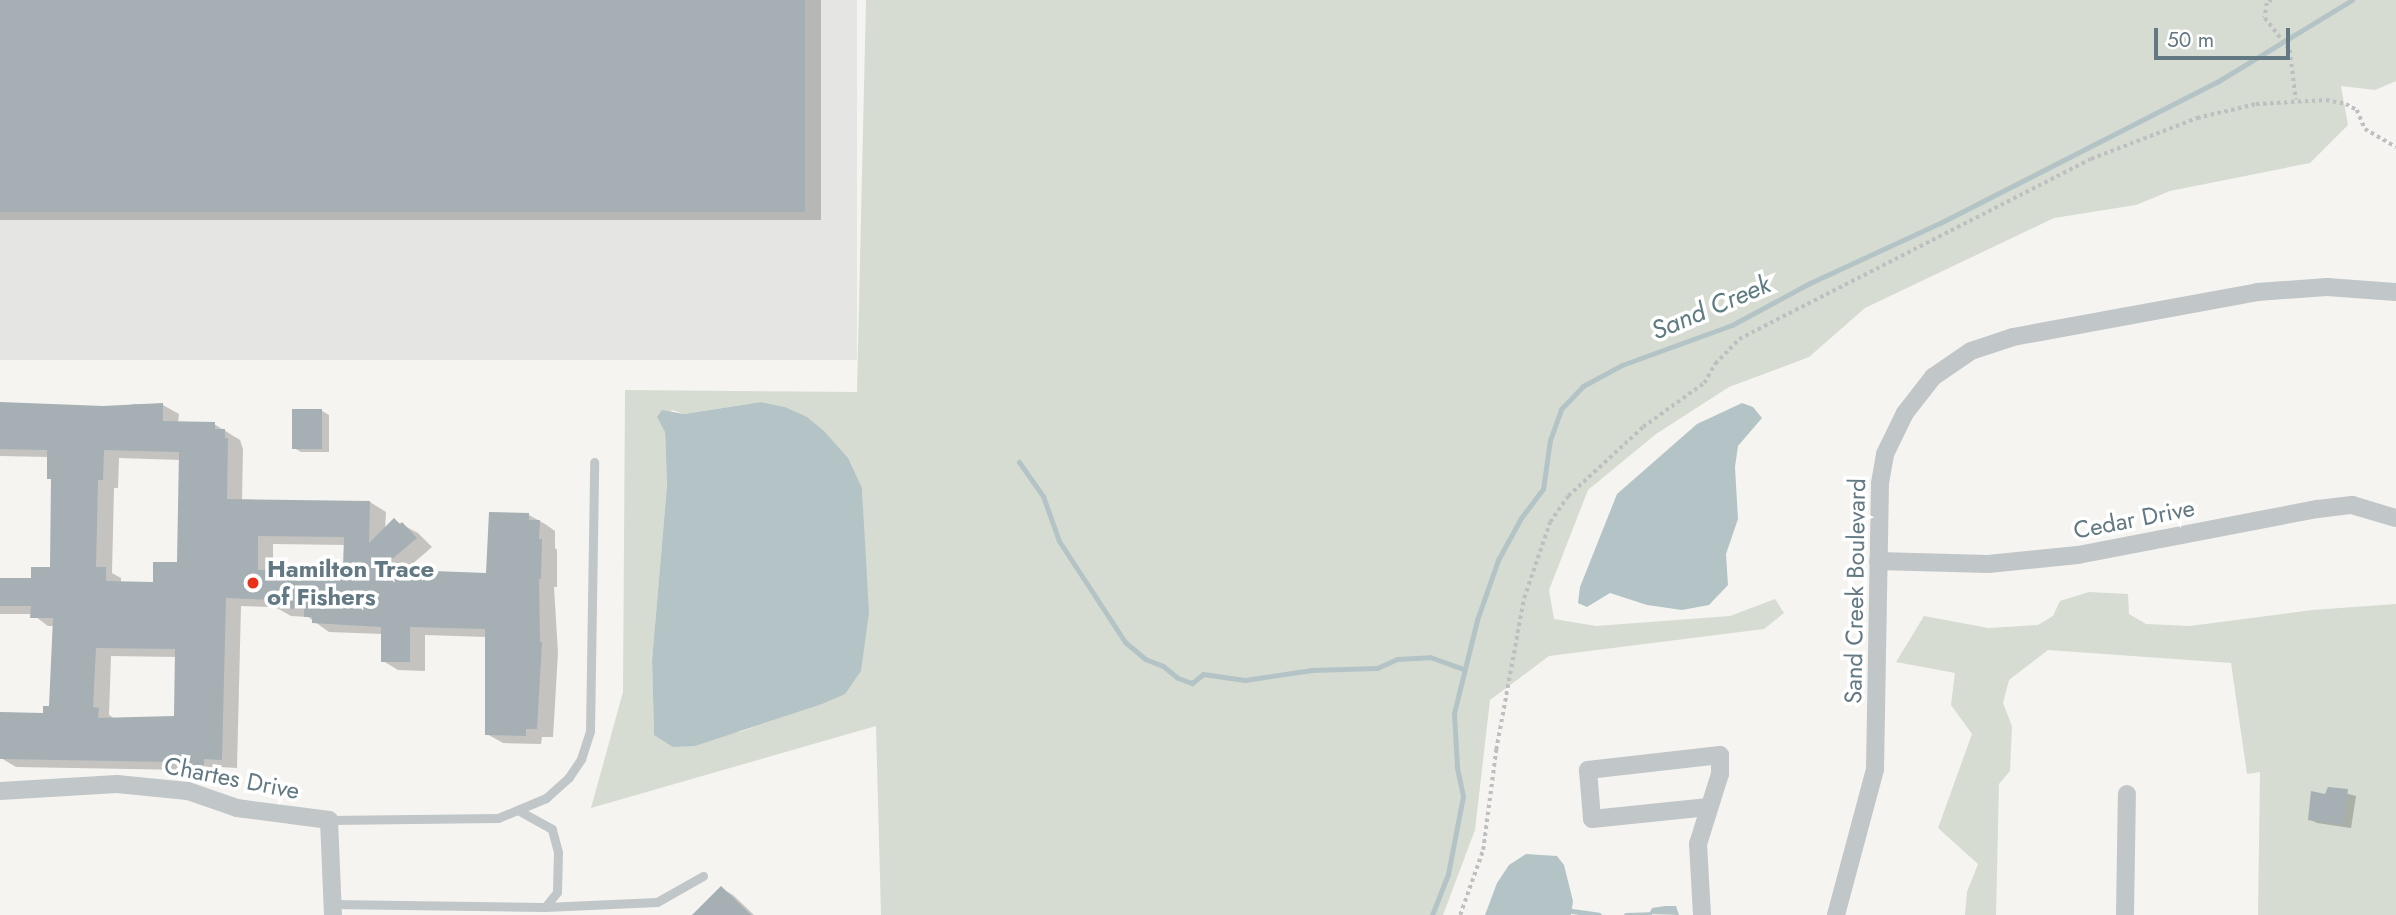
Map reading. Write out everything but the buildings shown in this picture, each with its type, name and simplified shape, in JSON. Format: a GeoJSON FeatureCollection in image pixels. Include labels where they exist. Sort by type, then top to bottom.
{"type":"FeatureCollection","features":[{"type":"Feature","properties":{"kind":"street","name":"Sand Creek Boulevard"},"geometry":{"type":"LineString","coordinates":[[1836,915],[1875,769],[1880,482],[1885,454],[1894,432],[1934,377],[1971,351],[2013,337],[2257,292],[2327,287],[2396,292]]}},
{"type":"Feature","properties":{"kind":"street","name":"Cedar Drive"},"geometry":{"type":"LineString","coordinates":[[1878,561],[1988,564],[2078,555],[2318,509],[2352,505],[2396,519]]}},
{"type":"Feature","properties":{"kind":"street"},"geometry":{"type":"LineString","coordinates":[[1702,915],[1698,844],[1720,774],[1720,755],[1588,770],[1592,819],[1708,807]]}},
{"type":"Feature","properties":{"kind":"street","name":"Chartes Drive"},"geometry":{"type":"LineString","coordinates":[[0,791],[129,786],[188,791],[237,808],[329,820]]}},
{"type":"Feature","properties":{"kind":"street"},"geometry":{"type":"LineString","coordinates":[[2124,915],[2127,793]]}},
{"type":"Feature","properties":{"kind":"street"},"geometry":{"type":"LineString","coordinates":[[329,820],[332,909]]}},
{"type":"Feature","properties":{"kind":"lane"},"geometry":{"type":"LineString","coordinates":[[329,820],[498,818],[546,798],[569,777],[581,759],[590,731],[594,462]]}},
{"type":"Feature","properties":{"kind":"lane"},"geometry":{"type":"LineString","coordinates":[[519,811],[552,829],[558,852],[557,892],[545,907]]}},
{"type":"Feature","properties":{"kind":"lane"},"geometry":{"type":"LineString","coordinates":[[332,909],[545,907],[657,902],[703,876]]}},
{"type":"Feature","properties":{"kind":"path"},"geometry":{"type":"LineString","coordinates":[[2272,0],[2267,3],[2265,18],[2290,50],[2296,100]]}},
{"type":"Feature","properties":{"kind":"path"},"geometry":{"type":"LineString","coordinates":[[1461,915],[1483,850],[1496,750],[1524,598],[1550,523],[1568,496],[1643,427],[1704,383],[1715,364],[1739,339],[2134,140],[2232,109],[2296,100],[2346,104],[2357,110],[2365,129],[2396,147]]}},
{"type":"Feature","properties":{"kind":"shaded area"},"geometry":{"type":"Polygon","coordinates":[[[0,0],[857,0],[857,360],[0,360],[0,0]]]}},
{"type":"Feature","properties":{"kind":"shaded area"},"geometry":{"type":"Polygon","coordinates":[[[866,0],[2396,0],[2396,81],[2375,90],[2341,86],[2348,125],[2310,163],[2170,191],[2136,205],[2054,218],[1865,308],[1809,357],[1729,387],[1656,434],[1588,490],[1549,590],[1554,619],[1596,626],[1730,616],[1775,599],[1784,613],[1764,629],[1549,656],[1490,700],[1475,830],[1443,915],[881,915],[876,726],[591,808],[623,692],[625,390],[857,392],[866,0]],[[761,402],[684,414],[672,410],[662,422],[665,432],[667,485],[652,660],[654,735],[740,732],[773,720],[865,557],[862,488],[785,407],[761,402]]]}},
{"type":"Feature","properties":{"kind":"shaded area"},"geometry":{"type":"Polygon","coordinates":[[[761,402],[785,407],[807,417],[824,431],[848,458],[862,488],[869,613],[861,671],[845,694],[822,704],[695,746],[673,747],[654,735],[652,660],[667,485],[665,432],[657,417],[662,410],[684,414],[761,402]]]}},
{"type":"Feature","properties":{"kind":"shaded area"},"geometry":{"type":"Polygon","coordinates":[[[1742,403],[1753,407],[1762,418],[1738,446],[1735,467],[1738,519],[1726,554],[1728,585],[1709,605],[1682,610],[1647,605],[1610,593],[1587,607],[1578,603],[1580,587],[1617,494],[1697,424],[1742,403]]]}},
{"type":"Feature","properties":{"kind":"shaded area"},"geometry":{"type":"Polygon","coordinates":[[[2089,592],[2128,594],[2129,614],[2146,624],[2190,626],[2312,610],[2396,604],[2396,915],[2258,915],[2260,772],[2247,774],[2231,663],[2048,650],[2009,680],[2003,703],[2012,726],[2010,771],[1999,784],[1996,915],[1965,915],[1967,892],[1978,864],[1938,828],[1972,734],[1951,705],[1955,673],[1896,662],[1924,616],[1988,628],[2038,625],[2053,616],[2060,601],[2089,592]]]}},
{"type":"Feature","properties":{"kind":"shaded area"},"geometry":{"type":"Polygon","coordinates":[[[1526,854],[1557,856],[1564,865],[1573,901],[1571,915],[1485,915],[1497,883],[1509,865],[1526,854]]]}},
{"type":"Feature","properties":{"kind":"shaded area"},"geometry":{"type":"Polygon","coordinates":[[[1676,906],[1679,915],[1649,914],[1652,908],[1676,906]]]}},
{"type":"Feature","properties":{"kind":"waterway","name":"Sand Creek"},"geometry":{"type":"LineString","coordinates":[[1432,915],[1448,874],[1463,796],[1457,767],[1454,713],[1477,620],[1498,560],[1521,518],[1543,489],[1550,440],[1561,409],[1583,386],[1622,365],[1732,325],[1810,283],[1940,223],[2217,82],[2352,0]]}},
{"type":"Feature","properties":{"kind":"waterway"},"geometry":{"type":"LineString","coordinates":[[1019,462],[1043,496],[1059,541],[1125,642],[1145,659],[1163,666],[1178,678],[1192,683],[1203,674],[1245,680],[1312,670],[1377,668],[1397,659],[1430,657],[1463,669]]}},
{"type":"Feature","properties":{"kind":"waterway"},"geometry":{"type":"LineString","coordinates":[[1572,911],[1599,915]]}},
{"type":"Feature","properties":{"kind":"waterway"},"geometry":{"type":"LineString","coordinates":[[1626,915],[1649,914]]}},
{"type":"Feature","properties":{"kind":"place","name":"Hamilton Trace of Fishers"},"geometry":{"type":"Point","coordinates":[253,583]}}]}
